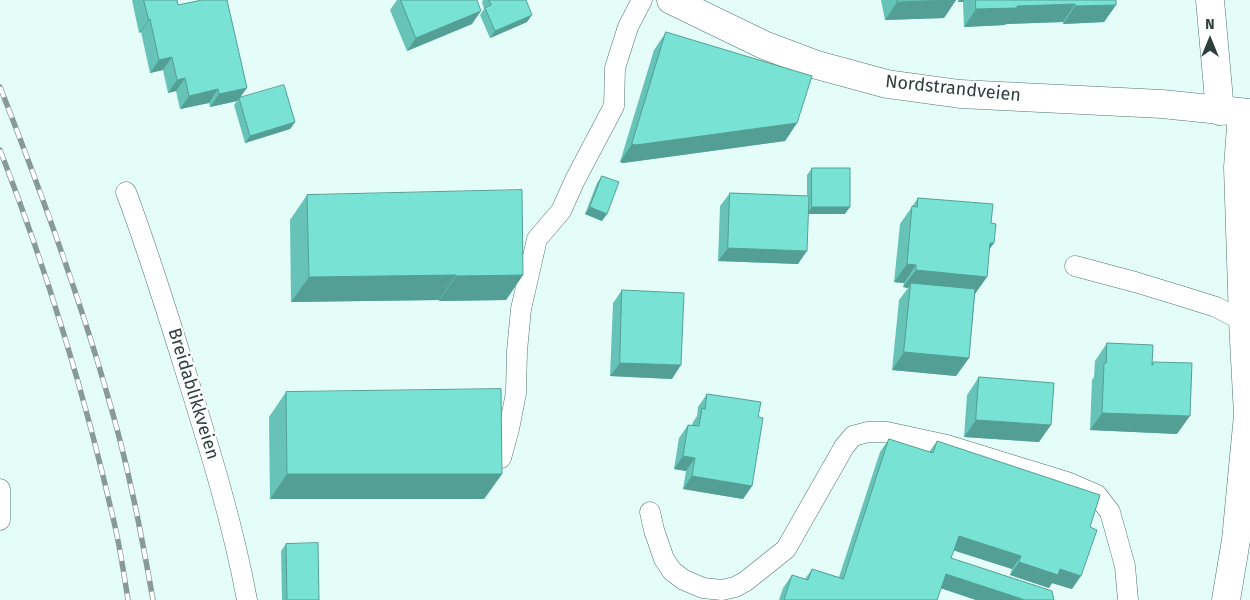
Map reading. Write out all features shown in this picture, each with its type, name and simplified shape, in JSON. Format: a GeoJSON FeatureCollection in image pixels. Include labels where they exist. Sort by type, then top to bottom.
{"type":"FeatureCollection","features":[{"type":"Feature","properties":{"kind":"street","name":"Nordstrandveien"},"geometry":{"type":"LineString","coordinates":[[672,0],[764,45],[817,65],[887,84],[960,94],[1162,104],[1237,112]]}},
{"type":"Feature","properties":{"kind":"street"},"geometry":{"type":"LineString","coordinates":[[1210,0],[1237,112],[1246,329],[1248,415],[1243,543],[1226,600]]}},
{"type":"Feature","properties":{"kind":"lane"},"geometry":{"type":"LineString","coordinates":[[500,458],[509,429],[516,394],[517,351],[521,309],[537,239],[561,211],[614,106],[615,68],[628,27],[642,0]]}},
{"type":"Feature","properties":{"kind":"lane","name":"Breidablikkveien"},"geometry":{"type":"LineString","coordinates":[[126,192],[213,460],[240,561],[247,600]]}},
{"type":"Feature","properties":{"kind":"lane"},"geometry":{"type":"LineString","coordinates":[[1075,266],[1135,282],[1216,308],[1246,329]]}},
{"type":"Feature","properties":{"kind":"lane"},"geometry":{"type":"LineString","coordinates":[[650,512],[664,559],[672,571],[684,580],[703,588],[722,590],[735,587],[746,581],[786,549],[844,447],[853,436],[868,432],[887,432],[956,448],[1067,482],[1097,495],[1110,512],[1125,566],[1128,600]]}},
{"type":"Feature","properties":{"kind":"lane"},"geometry":{"type":"LineString","coordinates":[[0,490],[0,520]]}},
{"type":"Feature","properties":{"kind":"building"},"geometry":{"type":"Polygon","coordinates":[[[144,0],[177,0],[178,5],[202,0],[227,0],[247,88],[219,94],[218,89],[189,96],[185,78],[177,80],[172,57],[159,60],[144,0]]]}},
{"type":"Feature","properties":{"kind":"building"},"geometry":{"type":"Polygon","coordinates":[[[401,0],[477,0],[481,11],[416,38],[401,0]]]}},
{"type":"Feature","properties":{"kind":"building"},"geometry":{"type":"Polygon","coordinates":[[[489,0],[526,0],[532,15],[495,31],[485,8],[491,5],[489,0]]]}},
{"type":"Feature","properties":{"kind":"building"},"geometry":{"type":"Polygon","coordinates":[[[897,0],[956,0],[897,2],[897,0]]]}},
{"type":"Feature","properties":{"kind":"building"},"geometry":{"type":"Polygon","coordinates":[[[976,0],[1116,0],[1116,5],[1075,6],[1075,4],[976,9],[976,0]]]}},
{"type":"Feature","properties":{"kind":"building"},"geometry":{"type":"Polygon","coordinates":[[[666,32],[812,76],[797,123],[632,144],[666,32]]]}},
{"type":"Feature","properties":{"kind":"building"},"geometry":{"type":"Polygon","coordinates":[[[284,85],[295,122],[250,136],[239,98],[284,85]]]}},
{"type":"Feature","properties":{"kind":"building"},"geometry":{"type":"Polygon","coordinates":[[[812,168],[850,168],[850,207],[812,207],[812,168]]]}},
{"type":"Feature","properties":{"kind":"building"},"geometry":{"type":"Polygon","coordinates":[[[602,176],[619,182],[607,214],[590,207],[602,176]]]}},
{"type":"Feature","properties":{"kind":"building"},"geometry":{"type":"Polygon","coordinates":[[[522,190],[523,275],[309,277],[307,195],[522,190]]]}},
{"type":"Feature","properties":{"kind":"building"},"geometry":{"type":"Polygon","coordinates":[[[730,193],[809,196],[807,251],[728,248],[730,193]]]}},
{"type":"Feature","properties":{"kind":"building"},"geometry":{"type":"Polygon","coordinates":[[[918,198],[993,204],[991,223],[996,224],[994,243],[990,243],[987,277],[916,270],[916,265],[907,264],[912,206],[917,207],[918,198]]]}},
{"type":"Feature","properties":{"kind":"building"},"geometry":{"type":"Polygon","coordinates":[[[911,283],[975,289],[969,358],[904,352],[911,283]]]}},
{"type":"Feature","properties":{"kind":"building"},"geometry":{"type":"Polygon","coordinates":[[[622,290],[684,293],[681,365],[620,363],[622,290]]]}},
{"type":"Feature","properties":{"kind":"building"},"geometry":{"type":"Polygon","coordinates":[[[1107,343],[1153,345],[1152,365],[1153,362],[1192,363],[1190,416],[1102,413],[1104,363],[1106,363],[1107,343]]]}},
{"type":"Feature","properties":{"kind":"building"},"geometry":{"type":"Polygon","coordinates":[[[979,377],[1054,383],[1051,425],[976,420],[979,377]]]}},
{"type":"Feature","properties":{"kind":"building"},"geometry":{"type":"Polygon","coordinates":[[[501,389],[502,474],[287,474],[286,392],[501,389]]]}},
{"type":"Feature","properties":{"kind":"building"},"geometry":{"type":"Polygon","coordinates":[[[707,394],[761,402],[758,417],[763,418],[752,486],[692,476],[695,458],[683,456],[688,425],[699,426],[702,408],[705,409],[707,394]]]}},
{"type":"Feature","properties":{"kind":"building"},"geometry":{"type":"Polygon","coordinates":[[[889,439],[933,453],[937,441],[1100,495],[1090,527],[1097,530],[1081,576],[1060,569],[1058,575],[1019,562],[1021,556],[959,536],[951,558],[1052,591],[1054,600],[1025,600],[946,574],[937,600],[784,600],[792,575],[808,580],[812,569],[843,579],[889,439]]]}},
{"type":"Feature","properties":{"kind":"building"},"geometry":{"type":"Polygon","coordinates":[[[318,543],[319,600],[287,600],[286,544],[318,543]]]}},
{"type":"Feature","properties":{"kind":"railway"},"geometry":{"type":"LineString","coordinates":[[0,87],[58,241],[96,358],[128,473],[153,600]]}},
{"type":"Feature","properties":{"kind":"railway"},"geometry":{"type":"LineString","coordinates":[[0,150],[34,241],[78,380],[114,522],[128,600]]}}]}
